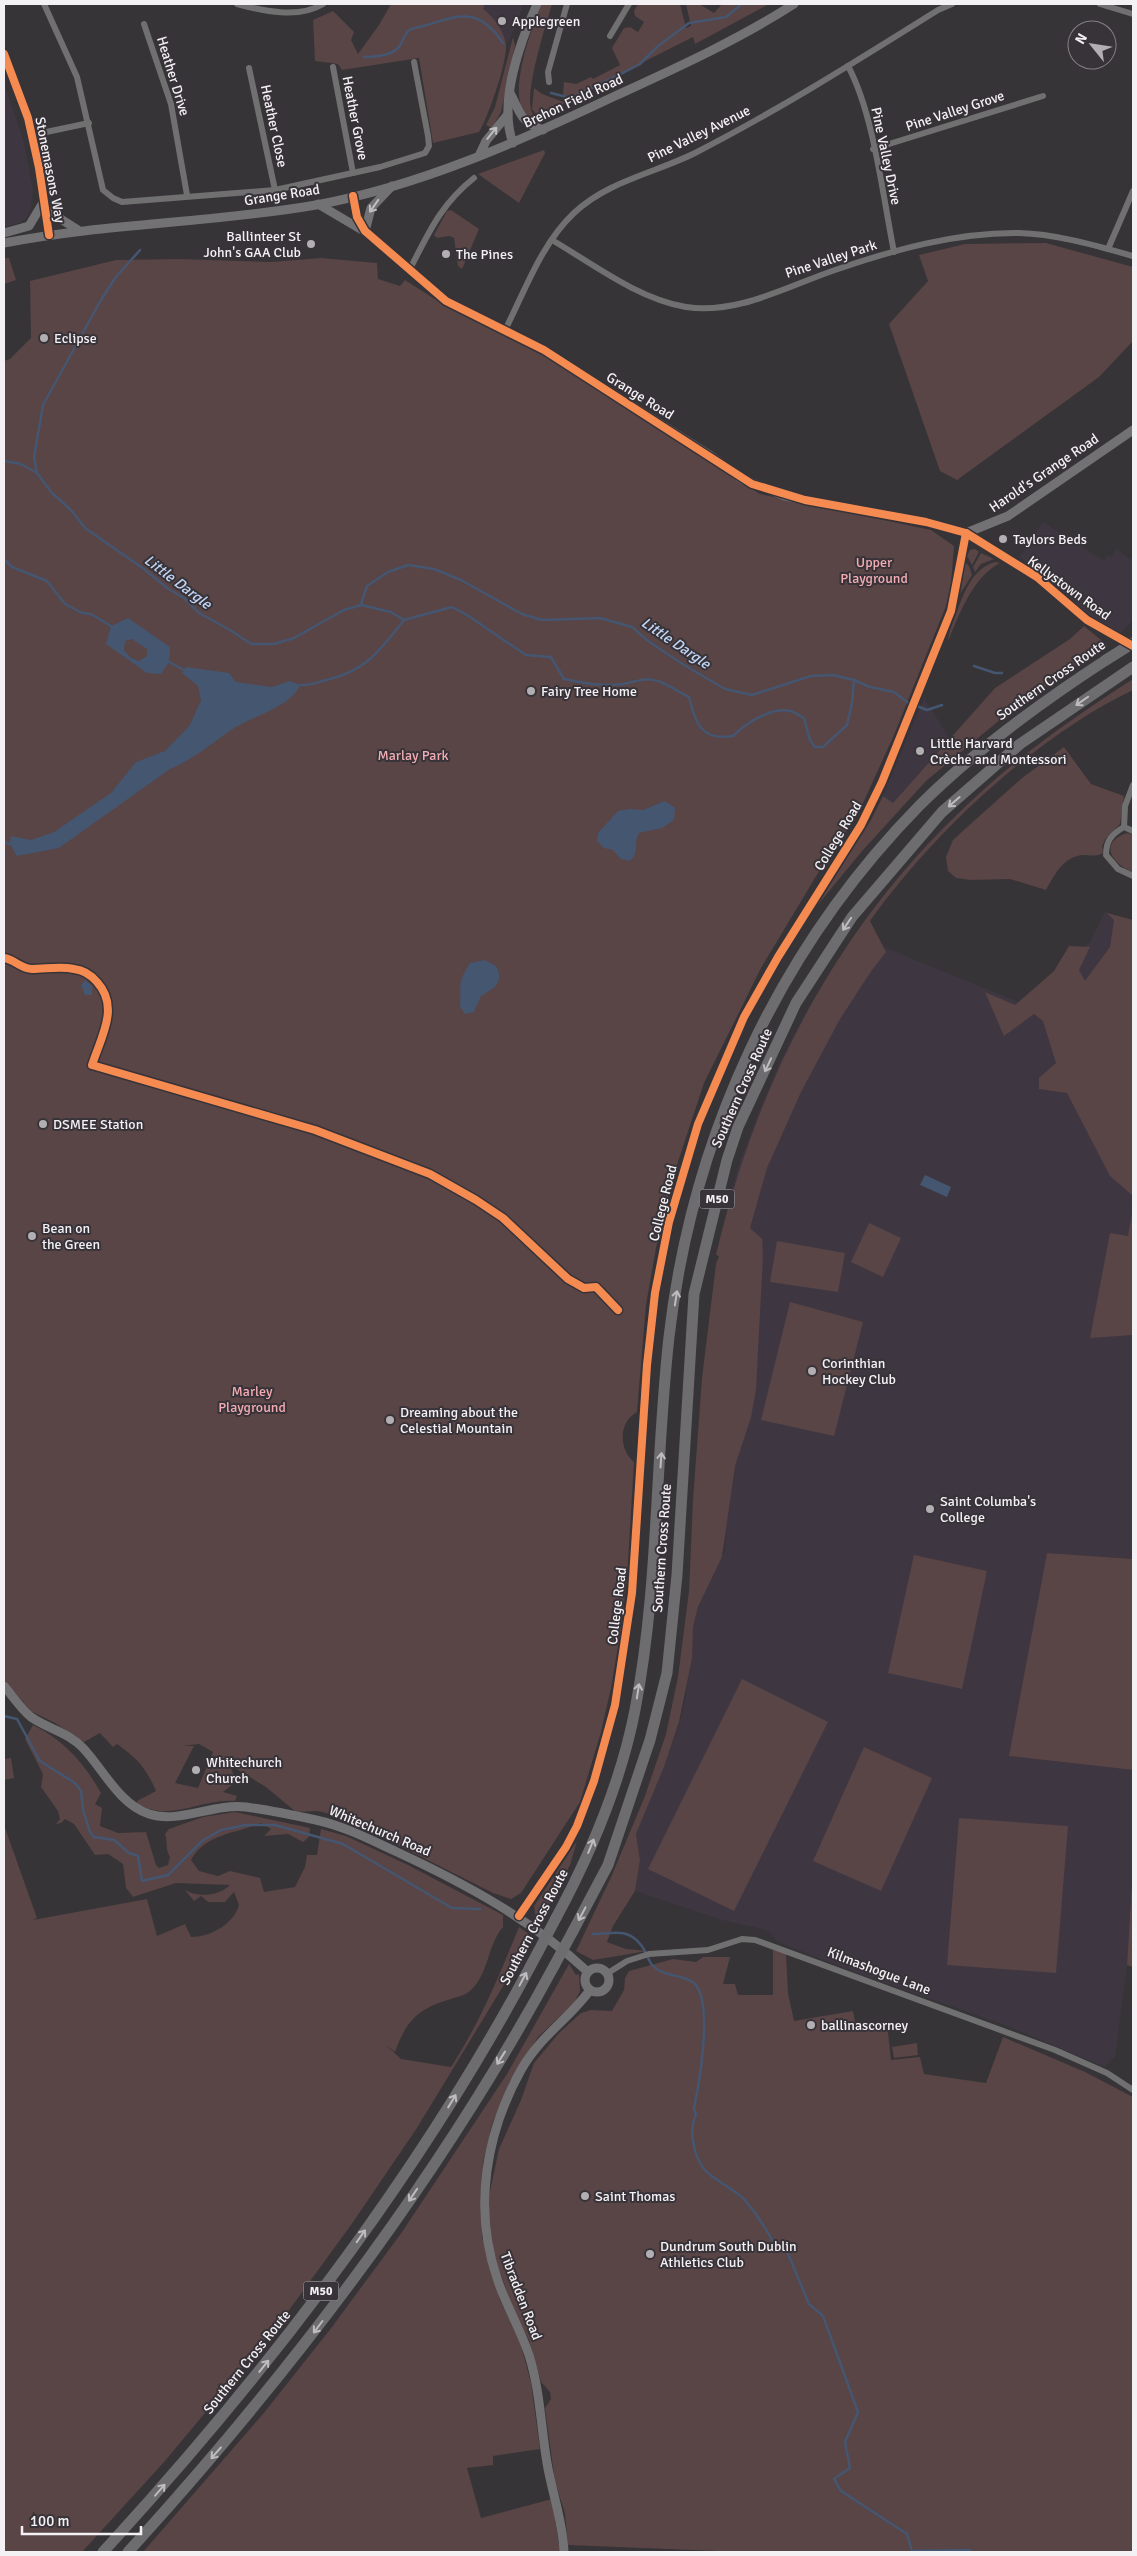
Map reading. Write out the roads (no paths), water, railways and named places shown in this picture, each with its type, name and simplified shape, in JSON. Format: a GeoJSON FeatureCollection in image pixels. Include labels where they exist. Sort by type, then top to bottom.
{"type":"FeatureCollection","features":[{"type":"Feature","properties":{"kind":"highway","name":"Southern Cross Route"},"geometry":{"type":"LineString","coordinates":[[103,2552],[226,2414],[336,2272],[448,2108],[509,2007],[590,1850],[604,1812],[635,1712],[656,1545],[669,1338],[680,1266],[690,1218],[705,1164],[747,1053],[778,992],[847,888],[921,805],[996,738],[1133,642]]}},
{"type":"Feature","properties":{"kind":"highway","name":"Southern Cross Route"},"geometry":{"type":"LineString","coordinates":[[128,2552],[236,2430],[301,2349],[387,2233],[484,2085],[526,2016],[608,1866],[650,1740],[667,1673],[677,1575],[694,1294],[727,1160],[738,1127],[796,1003],[852,917],[942,812],[1020,744],[1133,667]]}},
{"type":"Feature","properties":{"kind":"street"},"geometry":{"type":"LineString","coordinates":[[44,4],[77,77],[103,190],[122,202],[187,195],[275,190],[419,156],[425,153],[429,146],[414,62]]}},
{"type":"Feature","properties":{"kind":"street"},"geometry":{"type":"LineString","coordinates":[[237,4],[255,9],[296,12],[324,4]]}},
{"type":"Feature","properties":{"kind":"street"},"geometry":{"type":"LineString","coordinates":[[513,143],[508,128],[510,92],[516,60],[536,4]]}},
{"type":"Feature","properties":{"kind":"street"},"geometry":{"type":"LineString","coordinates":[[549,82],[548,72],[567,4]]}},
{"type":"Feature","properties":{"kind":"street"},"geometry":{"type":"LineString","coordinates":[[610,36],[629,4]]}},
{"type":"Feature","properties":{"kind":"street","name":"Brehon Field Road"},"geometry":{"type":"LineString","coordinates":[[353,196],[392,186],[513,143],[543,130],[686,64],[794,4]]}},
{"type":"Feature","properties":{"kind":"street","name":"Pine Valley Avenue"},"geometry":{"type":"LineString","coordinates":[[505,330],[552,240],[572,214],[608,188],[693,154],[778,108],[938,10],[952,4]]}},
{"type":"Feature","properties":{"kind":"street"},"geometry":{"type":"LineString","coordinates":[[1100,4],[1133,14]]}},
{"type":"Feature","properties":{"kind":"street","name":"Heather Drive"},"geometry":{"type":"LineString","coordinates":[[144,24],[171,104],[187,195]]}},
{"type":"Feature","properties":{"kind":"street","name":"Stonemasons Way"},"geometry":{"type":"LineString","coordinates":[[4,54],[15,81],[32,135],[49,234]]}},
{"type":"Feature","properties":{"kind":"street","name":"Pine Valley Drive"},"geometry":{"type":"LineString","coordinates":[[848,66],[857,84],[873,149],[894,252]]}},
{"type":"Feature","properties":{"kind":"street","name":"Heather Grove"},"geometry":{"type":"LineString","coordinates":[[333,67],[353,173]]}},
{"type":"Feature","properties":{"kind":"street","name":"Heather Close"},"geometry":{"type":"LineString","coordinates":[[249,68],[275,190]]}},
{"type":"Feature","properties":{"kind":"street"},"geometry":{"type":"LineString","coordinates":[[510,92],[521,117],[527,123],[543,130]]}},
{"type":"Feature","properties":{"kind":"street","name":"Pine Valley Grove"},"geometry":{"type":"LineString","coordinates":[[873,149],[1043,96]]}},
{"type":"Feature","properties":{"kind":"street"},"geometry":{"type":"LineString","coordinates":[[480,154],[486,141],[508,114]]}},
{"type":"Feature","properties":{"kind":"street"},"geometry":{"type":"LineString","coordinates":[[32,135],[89,123]]}},
{"type":"Feature","properties":{"kind":"street"},"geometry":{"type":"LineString","coordinates":[[410,269],[441,209],[454,193],[474,178]]}},
{"type":"Feature","properties":{"kind":"street"},"geometry":{"type":"LineString","coordinates":[[318,204],[365,231],[371,208],[392,186]]}},
{"type":"Feature","properties":{"kind":"street"},"geometry":{"type":"LineString","coordinates":[[1108,249],[1133,191]]}},
{"type":"Feature","properties":{"kind":"street","name":"Grange Road"},"geometry":{"type":"LineString","coordinates":[[4,243],[78,230],[252,214],[318,204],[353,196],[357,217],[365,231],[388,253],[410,269],[446,301],[505,330],[570,366],[742,478],[761,488],[801,500],[920,520],[966,533]]}},
{"type":"Feature","properties":{"kind":"street"},"geometry":{"type":"LineString","coordinates":[[4,233],[29,226],[45,205],[78,230]]}},
{"type":"Feature","properties":{"kind":"street","name":"Pine Valley Park"},"geometry":{"type":"LineString","coordinates":[[552,240],[635,288],[669,302],[695,308],[726,306],[747,302],[835,270],[894,252],[968,235],[1019,233],[1053,237],[1133,256]]}},
{"type":"Feature","properties":{"kind":"street","name":"Harold's Grange Road"},"geometry":{"type":"LineString","coordinates":[[966,533],[1008,516],[1133,430]]}},
{"type":"Feature","properties":{"kind":"street","name":"Kellystown Road"},"geometry":{"type":"LineString","coordinates":[[966,533],[1037,577],[1087,620],[1133,646]]}},
{"type":"Feature","properties":{"kind":"street","name":"College Road"},"geometry":{"type":"LineString","coordinates":[[519,1916],[566,1847],[577,1826],[594,1781],[615,1705],[632,1593],[647,1365],[655,1293],[669,1222],[698,1124],[744,1017],[778,957],[861,825],[882,782],[951,611],[966,533]]}},
{"type":"Feature","properties":{"kind":"street"},"geometry":{"type":"LineString","coordinates":[[1124,827],[1125,806],[1133,785]]}},
{"type":"Feature","properties":{"kind":"street"},"geometry":{"type":"LineString","coordinates":[[1124,827],[1133,831]]}},
{"type":"Feature","properties":{"kind":"street"},"geometry":{"type":"LineString","coordinates":[[1124,827],[1109,838],[1106,854],[1118,869],[1133,876]]}},
{"type":"Feature","properties":{"kind":"street","name":"Whitechurch Road"},"geometry":{"type":"LineString","coordinates":[[4,1686],[31,1717],[66,1733],[82,1747],[128,1802],[138,1810],[150,1815],[167,1816],[233,1806],[317,1820],[356,1833],[435,1870],[519,1916],[588,1972]]}},
{"type":"Feature","properties":{"kind":"street","name":"Kilmashogue Lane"},"geometry":{"type":"LineString","coordinates":[[608,1973],[637,1957],[649,1954],[708,1950],[742,1939],[770,1944],[1056,2050],[1107,2072],[1133,2090]]}},
{"type":"Feature","properties":{"kind":"street"},"geometry":{"type":"LineString","coordinates":[[598,1968],[608,1973],[609,1981],[606,1988],[598,1992],[590,1990],[585,1980],[588,1972],[598,1968]]}},
{"type":"Feature","properties":{"kind":"street","name":"Tibradden Road"},"geometry":{"type":"LineString","coordinates":[[564,2552],[559,2511],[547,2464],[537,2386],[526,2346],[496,2277],[485,2224],[486,2168],[492,2141],[511,2089],[536,2048],[590,1990]]}},
{"type":"Feature","properties":{"kind":"water"},"geometry":{"type":"Polygon","coordinates":[[[128,618],[170,647],[169,662],[161,674],[147,673],[106,644],[111,626],[128,618]],[[132,639],[125,641],[124,650],[131,658],[139,661],[147,656],[147,649],[132,639]]]}},
{"type":"Feature","properties":{"kind":"water"},"geometry":{"type":"Polygon","coordinates":[[[186,667],[229,673],[236,682],[272,687],[290,681],[300,685],[296,692],[281,705],[236,727],[196,755],[170,769],[59,848],[17,856],[10,844],[11,836],[31,840],[54,832],[111,793],[136,762],[165,751],[190,725],[201,700],[198,686],[182,673],[186,667]]]}},
{"type":"Feature","properties":{"kind":"water"},"geometry":{"type":"Polygon","coordinates":[[[665,801],[675,808],[674,820],[662,828],[639,833],[636,840],[636,851],[630,861],[621,859],[613,850],[604,848],[597,841],[598,833],[618,811],[629,809],[643,810],[665,801]]]}},
{"type":"Feature","properties":{"kind":"water"},"geometry":{"type":"Polygon","coordinates":[[[485,960],[496,966],[499,977],[498,981],[493,988],[481,996],[474,1012],[465,1014],[460,1007],[463,976],[470,963],[485,960]]]}},
{"type":"Feature","properties":{"kind":"water"},"geometry":{"type":"Polygon","coordinates":[[[85,980],[92,986],[92,995],[85,995],[81,985],[85,980]]]}},
{"type":"Feature","properties":{"kind":"water"},"geometry":{"type":"Polygon","coordinates":[[[925,1175],[951,1187],[947,1197],[920,1185],[925,1175]]]}},
{"type":"Feature","properties":{"kind":"waterway"},"geometry":{"type":"LineString","coordinates":[[551,93],[571,98],[640,64],[658,46],[689,23],[726,17],[742,4]]}},
{"type":"Feature","properties":{"kind":"waterway"},"geometry":{"type":"LineString","coordinates":[[364,57],[373,57],[395,51],[406,33],[411,29],[462,16],[482,21],[503,43]]}},
{"type":"Feature","properties":{"kind":"waterway"},"geometry":{"type":"LineString","coordinates":[[37,473],[34,457],[43,405],[101,300],[115,278],[140,250]]}},
{"type":"Feature","properties":{"kind":"waterway","name":"Little Dargle"},"geometry":{"type":"LineString","coordinates":[[4,461],[21,464],[37,473],[52,493],[72,511],[85,528],[144,569],[167,588],[184,598],[199,613],[251,644],[274,644],[294,638],[344,610],[361,605],[391,612],[404,620],[452,607],[526,655],[551,657],[564,679],[601,685],[623,684],[640,680],[658,681],[666,684],[689,697],[698,723],[702,729],[714,736],[733,736],[759,717],[783,710],[796,713],[804,718],[810,740],[815,747],[823,747],[847,725],[852,703],[854,680],[870,687],[894,692],[907,702],[927,710],[942,705]]}},
{"type":"Feature","properties":{"kind":"waterway"},"geometry":{"type":"LineString","coordinates":[[4,559],[12,567],[47,581],[65,604],[82,613],[91,614],[111,626]]}},
{"type":"Feature","properties":{"kind":"waterway","name":"Little Dargle"},"geometry":{"type":"LineString","coordinates":[[361,604],[367,586],[388,572],[408,565],[434,569],[461,580],[522,614],[542,620],[600,618],[632,627],[648,641],[725,689],[752,695],[811,676],[833,675],[854,680]]}},
{"type":"Feature","properties":{"kind":"waterway"},"geometry":{"type":"LineString","coordinates":[[300,685],[313,684],[343,675],[364,664],[380,649],[404,620]]}},
{"type":"Feature","properties":{"kind":"waterway"},"geometry":{"type":"LineString","coordinates":[[169,662],[184,670]]}},
{"type":"Feature","properties":{"kind":"waterway","name":"Little Dargle"},"geometry":{"type":"LineString","coordinates":[[974,666],[995,673],[1002,673]]}},
{"type":"Feature","properties":{"kind":"waterway"},"geometry":{"type":"LineString","coordinates":[[4,842],[10,844]]}},
{"type":"Feature","properties":{"kind":"waterway"},"geometry":{"type":"LineString","coordinates":[[4,1716],[17,1719],[40,1761],[75,1783],[81,1791],[83,1810],[90,1832],[94,1837],[114,1840],[129,1853],[138,1856],[142,1881],[168,1875],[202,1841],[221,1830],[246,1825],[275,1825],[343,1844],[452,1908],[480,1909]]}},
{"type":"Feature","properties":{"kind":"waterway"},"geometry":{"type":"LineString","coordinates":[[593,1934],[619,1933],[636,1939],[652,1965],[662,1972],[689,1980],[694,1983],[700,1993],[703,2007],[703,2043],[694,2109],[696,2115],[692,2128],[693,2143],[697,2157],[708,2173],[744,2199],[762,2223],[777,2250]]}},
{"type":"Feature","properties":{"kind":"waterway"},"geometry":{"type":"LineString","coordinates":[[786,2249],[809,2304],[823,2316],[858,2412],[845,2442],[850,2468],[834,2479],[841,2491],[907,2534],[912,2551],[970,2550],[971,2552]]}},
{"type":"Feature","properties":{"kind":"place","name":"Applegreen"},"geometry":{"type":"Point","coordinates":[502,21]}},
{"type":"Feature","properties":{"kind":"place","name":"Ballinteer St John's GAA Club"},"geometry":{"type":"Point","coordinates":[311,244]}},
{"type":"Feature","properties":{"kind":"place","name":"The Pines"},"geometry":{"type":"Point","coordinates":[446,254]}},
{"type":"Feature","properties":{"kind":"place","name":"Eclipse"},"geometry":{"type":"Point","coordinates":[44,338]}},
{"type":"Feature","properties":{"kind":"place","name":"Taylors Beds"},"geometry":{"type":"Point","coordinates":[1003,539]}},
{"type":"Feature","properties":{"kind":"place","name":"Fairy Tree Home"},"geometry":{"type":"Point","coordinates":[531,691]}},
{"type":"Feature","properties":{"kind":"place","name":"Little Harvard Crèche and Montessori"},"geometry":{"type":"Point","coordinates":[920,751]}},
{"type":"Feature","properties":{"kind":"place","name":"DSMEE Station"},"geometry":{"type":"Point","coordinates":[43,1124]}},
{"type":"Feature","properties":{"kind":"place","name":"Bean on the Green"},"geometry":{"type":"Point","coordinates":[32,1236]}},
{"type":"Feature","properties":{"kind":"place","name":"Corinthian Hockey Club"},"geometry":{"type":"Point","coordinates":[812,1371]}},
{"type":"Feature","properties":{"kind":"place","name":"Dreaming about the Celestial Mountain"},"geometry":{"type":"Point","coordinates":[390,1420]}},
{"type":"Feature","properties":{"kind":"place","name":"Saint Columba's College"},"geometry":{"type":"Point","coordinates":[930,1509]}},
{"type":"Feature","properties":{"kind":"place","name":"Whitechurch Church"},"geometry":{"type":"Point","coordinates":[196,1770]}},
{"type":"Feature","properties":{"kind":"place","name":"ballinascorney"},"geometry":{"type":"Point","coordinates":[811,2025]}},
{"type":"Feature","properties":{"kind":"place","name":"Saint Thomas"},"geometry":{"type":"Point","coordinates":[585,2196]}},
{"type":"Feature","properties":{"kind":"place","name":"Dundrum South Dublin Athletics Club"},"geometry":{"type":"Point","coordinates":[650,2254]}},
{"type":"Feature","properties":{"kind":"park label","name":"Upper Playground"},"geometry":{"type":"Point","coordinates":[874,570]}},
{"type":"Feature","properties":{"kind":"park label","name":"Marlay Park"},"geometry":{"type":"Point","coordinates":[413,755]}},
{"type":"Feature","properties":{"kind":"park label","name":"Marley Playground"},"geometry":{"type":"Point","coordinates":[252,1399]}}]}
